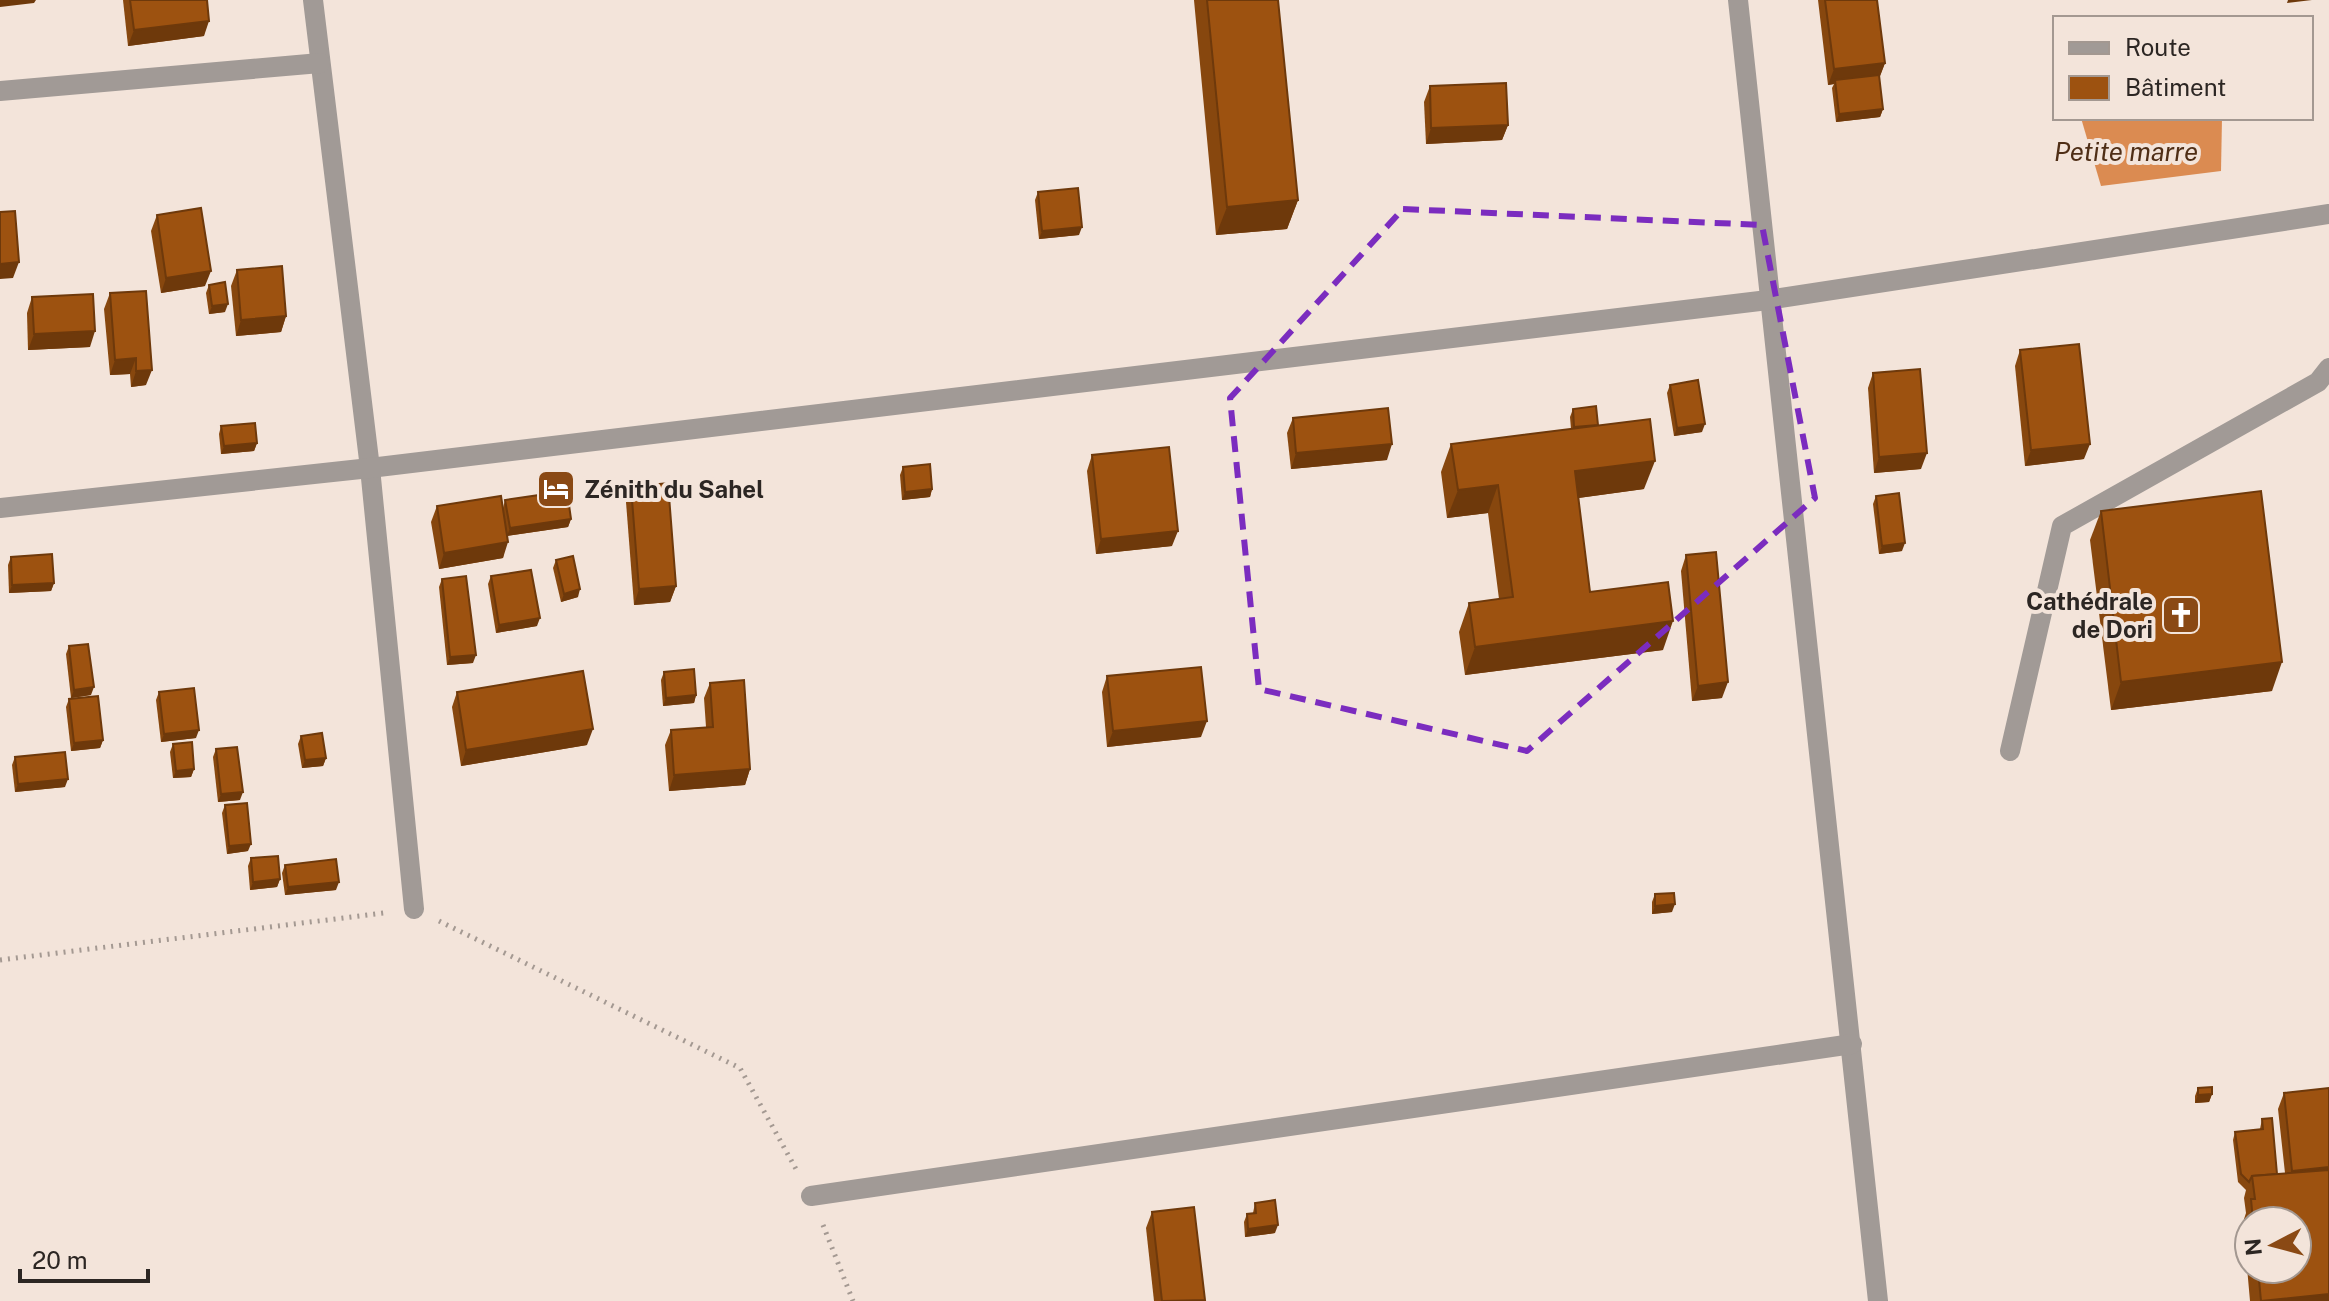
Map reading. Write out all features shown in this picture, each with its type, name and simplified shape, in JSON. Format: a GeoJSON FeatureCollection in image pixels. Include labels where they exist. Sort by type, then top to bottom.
{"type":"FeatureCollection","features":[{"type":"Feature","properties":{"kind":"street"},"geometry":{"type":"LineString","coordinates":[[313,0],[370,468],[414,909]]}},
{"type":"Feature","properties":{"kind":"street"},"geometry":{"type":"LineString","coordinates":[[1738,0],[1878,1301]]}},
{"type":"Feature","properties":{"kind":"street"},"geometry":{"type":"LineString","coordinates":[[0,91],[320,63]]}},
{"type":"Feature","properties":{"kind":"street"},"geometry":{"type":"LineString","coordinates":[[0,508],[370,468],[1768,300],[2329,214]]}},
{"type":"Feature","properties":{"kind":"street"},"geometry":{"type":"LineString","coordinates":[[2010,751],[2062,526],[2318,382],[2329,368]]}},
{"type":"Feature","properties":{"kind":"street"},"geometry":{"type":"LineString","coordinates":[[811,1196],[1852,1044]]}},
{"type":"Feature","properties":{"kind":"path"},"geometry":{"type":"LineString","coordinates":[[0,960],[414,909],[740,1068],[811,1196],[853,1301]]}},
{"type":"Feature","properties":{"kind":"highlighted area"},"geometry":{"type":"Polygon","coordinates":[[[1403,209],[1762,225],[1815,498],[1527,751],[1259,689],[1230,398],[1403,209]]]}},
{"type":"Feature","properties":{"kind":"water","name":"Petite marre"},"geometry":{"type":"Polygon","coordinates":[[[2082,120],[2222,120],[2221,171],[2101,186],[2082,120]]]}},
{"type":"Feature","properties":{"kind":"building"},"geometry":{"type":"Polygon","coordinates":[[[130,0],[207,0],[209,21],[134,30],[130,0]]]}},
{"type":"Feature","properties":{"kind":"building"},"geometry":{"type":"Polygon","coordinates":[[[1207,0],[1278,0],[1298,200],[1227,207],[1207,0]]]}},
{"type":"Feature","properties":{"kind":"building"},"geometry":{"type":"Polygon","coordinates":[[[1825,0],[1877,0],[1885,63],[1834,69],[1825,0]]]}},
{"type":"Feature","properties":{"kind":"building"},"geometry":{"type":"Polygon","coordinates":[[[1879,75],[1883,109],[1839,114],[1835,80],[1879,75]]]}},
{"type":"Feature","properties":{"kind":"building"},"geometry":{"type":"Polygon","coordinates":[[[1506,83],[1508,125],[1431,128],[1430,86],[1506,83]]]}},
{"type":"Feature","properties":{"kind":"building"},"geometry":{"type":"Polygon","coordinates":[[[1078,188],[1082,227],[1042,231],[1038,192],[1078,188]]]}},
{"type":"Feature","properties":{"kind":"building"},"geometry":{"type":"Polygon","coordinates":[[[201,208],[211,271],[166,278],[157,215],[201,208]]]}},
{"type":"Feature","properties":{"kind":"building"},"geometry":{"type":"Polygon","coordinates":[[[15,211],[19,262],[0,264],[0,212],[15,211]]]}},
{"type":"Feature","properties":{"kind":"building"},"geometry":{"type":"Polygon","coordinates":[[[282,266],[286,316],[241,320],[237,270],[282,266]]]}},
{"type":"Feature","properties":{"kind":"building"},"geometry":{"type":"Polygon","coordinates":[[[225,282],[228,304],[212,306],[209,285],[225,282]]]}},
{"type":"Feature","properties":{"kind":"building"},"geometry":{"type":"Polygon","coordinates":[[[146,291],[152,370],[136,371],[136,358],[115,360],[110,293],[146,291]]]}},
{"type":"Feature","properties":{"kind":"building"},"geometry":{"type":"Polygon","coordinates":[[[93,294],[95,331],[34,334],[32,297],[93,294]]]}},
{"type":"Feature","properties":{"kind":"building"},"geometry":{"type":"Polygon","coordinates":[[[2079,344],[2090,444],[2031,450],[2020,350],[2079,344]]]}},
{"type":"Feature","properties":{"kind":"building"},"geometry":{"type":"Polygon","coordinates":[[[1920,369],[1927,453],[1879,457],[1873,373],[1920,369]]]}},
{"type":"Feature","properties":{"kind":"building"},"geometry":{"type":"Polygon","coordinates":[[[1698,380],[1705,424],[1677,428],[1670,385],[1698,380]]]}},
{"type":"Feature","properties":{"kind":"building"},"geometry":{"type":"Polygon","coordinates":[[[1596,406],[1598,425],[1574,427],[1573,409],[1596,406]]]}},
{"type":"Feature","properties":{"kind":"building"},"geometry":{"type":"Polygon","coordinates":[[[1388,408],[1392,444],[1296,453],[1293,418],[1388,408]]]}},
{"type":"Feature","properties":{"kind":"building"},"geometry":{"type":"Polygon","coordinates":[[[1650,419],[1655,461],[1575,471],[1590,592],[1668,582],[1673,621],[1475,647],[1469,603],[1513,597],[1498,485],[1458,490],[1451,444],[1650,419]]]}},
{"type":"Feature","properties":{"kind":"building"},"geometry":{"type":"Polygon","coordinates":[[[255,423],[257,443],[224,446],[221,426],[255,423]]]}},
{"type":"Feature","properties":{"kind":"building"},"geometry":{"type":"Polygon","coordinates":[[[1169,447],[1178,531],[1101,539],[1092,455],[1169,447]]]}},
{"type":"Feature","properties":{"kind":"building"},"geometry":{"type":"Polygon","coordinates":[[[930,464],[932,489],[905,492],[903,467],[930,464]]]}},
{"type":"Feature","properties":{"kind":"building"},"geometry":{"type":"Polygon","coordinates":[[[668,483],[676,586],[639,589],[631,487],[668,483]]]}},
{"type":"Feature","properties":{"kind":"building"},"geometry":{"type":"Polygon","coordinates":[[[567,491],[571,519],[510,528],[505,500],[567,491]]]}},
{"type":"Feature","properties":{"kind":"building","name":"Cathédrale de Dori"},"geometry":{"type":"Polygon","coordinates":[[[2261,491],[2282,662],[2121,682],[2101,511],[2261,491]]]}},
{"type":"Feature","properties":{"kind":"building"},"geometry":{"type":"Polygon","coordinates":[[[1899,493],[1905,543],[1882,546],[1876,496],[1899,493]]]}},
{"type":"Feature","properties":{"kind":"building"},"geometry":{"type":"Polygon","coordinates":[[[501,496],[508,542],[444,553],[437,506],[501,496]]]}},
{"type":"Feature","properties":{"kind":"building"},"geometry":{"type":"Polygon","coordinates":[[[1716,552],[1728,682],[1698,686],[1686,555],[1716,552]]]}},
{"type":"Feature","properties":{"kind":"building"},"geometry":{"type":"Polygon","coordinates":[[[52,554],[54,583],[12,585],[11,557],[52,554]]]}},
{"type":"Feature","properties":{"kind":"building"},"geometry":{"type":"Polygon","coordinates":[[[573,556],[580,589],[564,594],[556,560],[573,556]]]}},
{"type":"Feature","properties":{"kind":"building"},"geometry":{"type":"Polygon","coordinates":[[[531,570],[540,618],[499,625],[491,576],[531,570]]]}},
{"type":"Feature","properties":{"kind":"building"},"geometry":{"type":"Polygon","coordinates":[[[466,576],[476,655],[450,657],[442,579],[466,576]]]}},
{"type":"Feature","properties":{"kind":"building"},"geometry":{"type":"Polygon","coordinates":[[[88,644],[94,687],[74,690],[69,646],[88,644]]]}},
{"type":"Feature","properties":{"kind":"building"},"geometry":{"type":"Polygon","coordinates":[[[1201,667],[1207,721],[1113,731],[1107,676],[1201,667]]]}},
{"type":"Feature","properties":{"kind":"building"},"geometry":{"type":"Polygon","coordinates":[[[694,669],[696,695],[666,698],[664,672],[694,669]]]}},
{"type":"Feature","properties":{"kind":"building"},"geometry":{"type":"Polygon","coordinates":[[[583,671],[593,729],[466,750],[457,692],[583,671]]]}},
{"type":"Feature","properties":{"kind":"building"},"geometry":{"type":"Polygon","coordinates":[[[744,680],[750,769],[674,775],[671,730],[713,727],[710,683],[744,680]]]}},
{"type":"Feature","properties":{"kind":"building"},"geometry":{"type":"Polygon","coordinates":[[[194,688],[199,730],[164,734],[159,692],[194,688]]]}},
{"type":"Feature","properties":{"kind":"building"},"geometry":{"type":"Polygon","coordinates":[[[98,696],[103,740],[74,743],[69,699],[98,696]]]}},
{"type":"Feature","properties":{"kind":"building"},"geometry":{"type":"Polygon","coordinates":[[[322,733],[326,758],[305,760],[301,736],[322,733]]]}},
{"type":"Feature","properties":{"kind":"building"},"geometry":{"type":"Polygon","coordinates":[[[192,742],[194,769],[176,771],[173,744],[192,742]]]}},
{"type":"Feature","properties":{"kind":"building"},"geometry":{"type":"Polygon","coordinates":[[[237,747],[243,792],[221,794],[216,749],[237,747]]]}},
{"type":"Feature","properties":{"kind":"building"},"geometry":{"type":"Polygon","coordinates":[[[65,752],[68,779],[18,784],[15,757],[65,752]]]}},
{"type":"Feature","properties":{"kind":"building"},"geometry":{"type":"Polygon","coordinates":[[[247,803],[251,844],[229,846],[225,805],[247,803]]]}},
{"type":"Feature","properties":{"kind":"building"},"geometry":{"type":"Polygon","coordinates":[[[278,856],[280,879],[253,882],[251,858],[278,856]]]}},
{"type":"Feature","properties":{"kind":"building"},"geometry":{"type":"Polygon","coordinates":[[[336,859],[339,882],[288,887],[285,865],[336,859]]]}},
{"type":"Feature","properties":{"kind":"building"},"geometry":{"type":"Polygon","coordinates":[[[1674,893],[1675,904],[1655,906],[1655,894],[1674,893]]]}},
{"type":"Feature","properties":{"kind":"building"},"geometry":{"type":"Polygon","coordinates":[[[2212,1087],[2212,1094],[2198,1095],[2198,1088],[2212,1087]]]}},
{"type":"Feature","properties":{"kind":"building"},"geometry":{"type":"Polygon","coordinates":[[[2329,1088],[2329,1167],[2292,1171],[2284,1093],[2329,1088]]]}},
{"type":"Feature","properties":{"kind":"building"},"geometry":{"type":"Polygon","coordinates":[[[2272,1118],[2277,1174],[2252,1176],[2249,1182],[2241,1174],[2235,1132],[2263,1129],[2262,1119],[2272,1118]]]}},
{"type":"Feature","properties":{"kind":"building"},"geometry":{"type":"Polygon","coordinates":[[[2329,1170],[2329,1294],[2261,1301],[2260,1285],[2313,1285],[2313,1205],[2252,1205],[2251,1199],[2255,1199],[2252,1176],[2329,1170]]]}},
{"type":"Feature","properties":{"kind":"building"},"geometry":{"type":"Polygon","coordinates":[[[1275,1200],[1278,1225],[1248,1229],[1247,1214],[1256,1213],[1255,1203],[1275,1200]]]}},
{"type":"Feature","properties":{"kind":"building"},"geometry":{"type":"Polygon","coordinates":[[[1194,1207],[1205,1300],[1162,1301],[1152,1212],[1194,1207]]]}},
{"type":"Feature","properties":{"kind":"place","name":"Zénith du Sahel"},"geometry":{"type":"Point","coordinates":[556,489]}},
{"type":"Feature","properties":{"kind":"place","name":"Cathédrale de Dori"},"geometry":{"type":"Point","coordinates":[2181,615]}}]}
